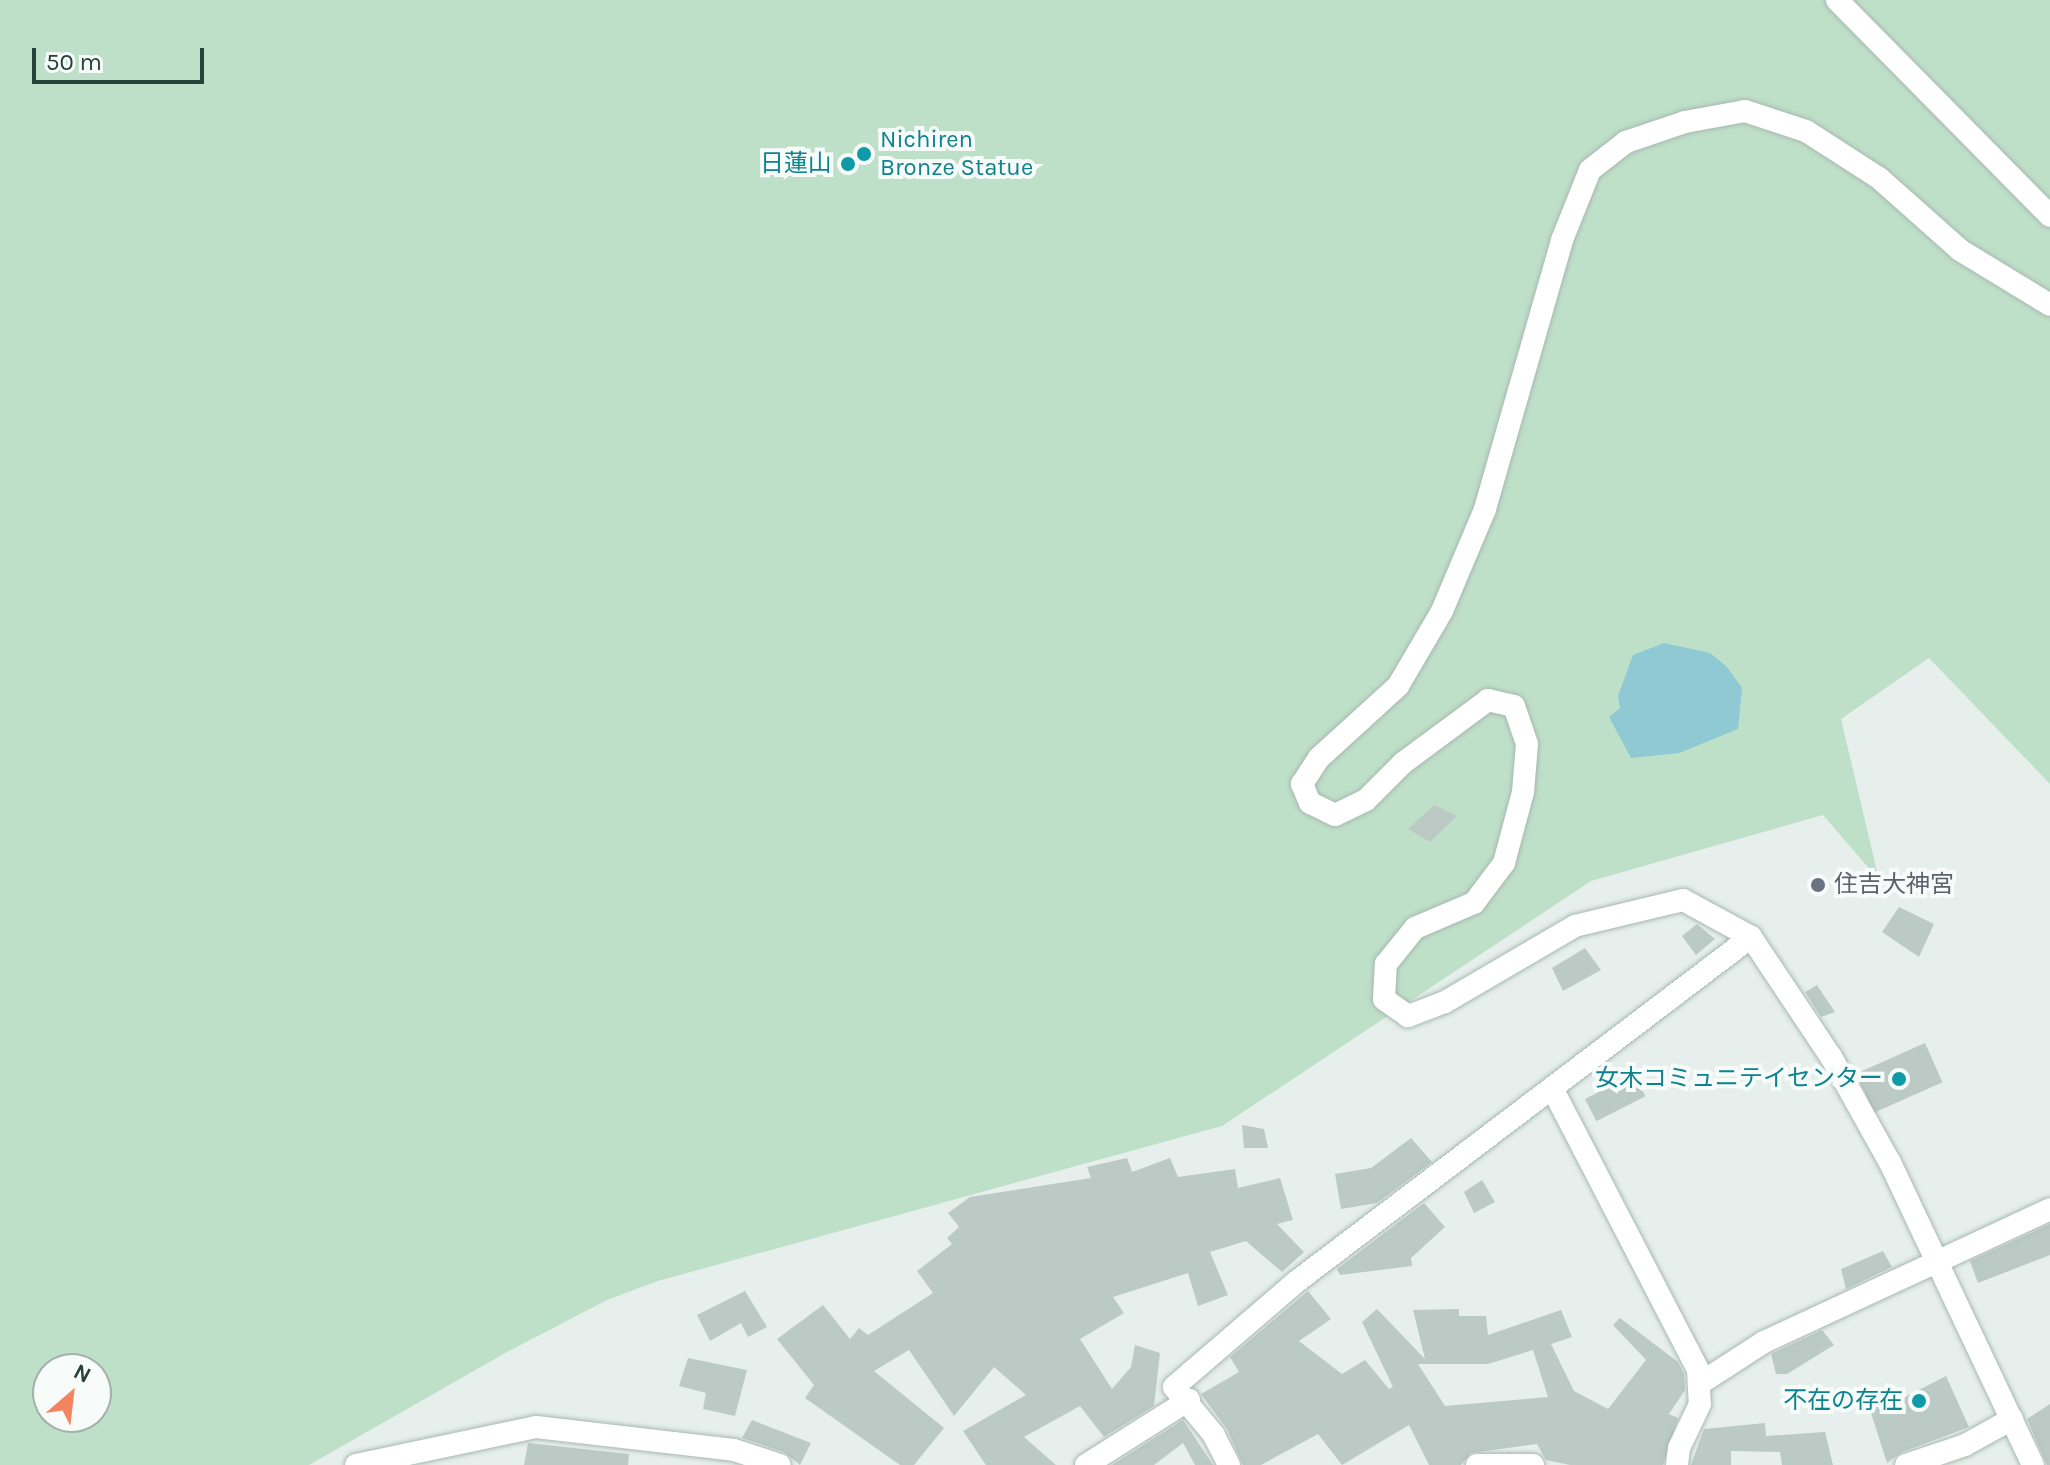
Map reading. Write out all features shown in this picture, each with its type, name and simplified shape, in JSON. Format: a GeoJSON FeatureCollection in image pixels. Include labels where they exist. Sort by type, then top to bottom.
{"type":"FeatureCollection","features":[{"type":"Feature","properties":{"kind":"street"},"geometry":{"type":"LineString","coordinates":[[1837,0],[2050,216]]}},
{"type":"Feature","properties":{"kind":"street"},"geometry":{"type":"LineString","coordinates":[[2037,1456],[2012,1419],[1889,1161],[1846,1083],[1751,937],[1683,900],[1634,909],[1575,926],[1445,1002],[1408,1016],[1384,999],[1386,964],[1415,928],[1474,903],[1504,863],[1523,792],[1527,744],[1514,706],[1488,700],[1403,763],[1366,800],[1335,815],[1310,803],[1302,784],[1319,758],[1398,686],[1442,611],[1485,509],[1562,240],[1590,170],[1626,142],[1685,122],[1745,111],[1806,131],[1879,178],[1960,250],[2050,305]]}},
{"type":"Feature","properties":{"kind":"street"},"geometry":{"type":"LineString","coordinates":[[1229,1465],[1189,1400],[1174,1387],[1254,1316],[1751,937]]}},
{"type":"Feature","properties":{"kind":"street"},"geometry":{"type":"LineString","coordinates":[[1552,1088],[1698,1370],[1700,1404],[1679,1448],[1677,1465]]}},
{"type":"Feature","properties":{"kind":"street"},"geometry":{"type":"LineString","coordinates":[[1699,1384],[1764,1342],[2050,1209]]}},
{"type":"Feature","properties":{"kind":"street"},"geometry":{"type":"LineString","coordinates":[[1086,1465],[1189,1400]]}},
{"type":"Feature","properties":{"kind":"street"},"geometry":{"type":"LineString","coordinates":[[1906,1465],[1965,1445],[2012,1419]]}},
{"type":"Feature","properties":{"kind":"street"},"geometry":{"type":"LineString","coordinates":[[356,1465],[536,1427],[734,1450],[780,1465]]}},
{"type":"Feature","properties":{"kind":"street"},"geometry":{"type":"LineString","coordinates":[[1477,1465],[1533,1465]]}},
{"type":"Feature","properties":{"kind":"green space"},"geometry":{"type":"Polygon","coordinates":[[[0,0],[2050,0],[2050,784],[1929,658],[1841,719],[1879,880],[1823,815],[1591,881],[1222,1126],[658,1281],[607,1300],[507,1352],[309,1465],[0,1465],[0,0]]]}},
{"type":"Feature","properties":{"kind":"water"},"geometry":{"type":"Polygon","coordinates":[[[1664,643],[1710,653],[1727,667],[1742,688],[1738,729],[1679,753],[1631,758],[1609,717],[1620,708],[1618,696],[1633,655],[1664,643]]]}},
{"type":"Feature","properties":{"kind":"building"},"geometry":{"type":"Polygon","coordinates":[[[1434,805],[1457,816],[1430,842],[1408,829],[1434,805]]]}},
{"type":"Feature","properties":{"kind":"building"},"geometry":{"type":"Polygon","coordinates":[[[1899,907],[1934,924],[1919,957],[1882,932],[1899,907]]]}},
{"type":"Feature","properties":{"kind":"building"},"geometry":{"type":"Polygon","coordinates":[[[1697,924],[1715,939],[1696,955],[1682,936],[1697,924]]]}},
{"type":"Feature","properties":{"kind":"building"},"geometry":{"type":"Polygon","coordinates":[[[1585,948],[1601,970],[1563,991],[1552,968],[1585,948]]]}},
{"type":"Feature","properties":{"kind":"building"},"geometry":{"type":"Polygon","coordinates":[[[1817,985],[1835,1012],[1821,1017],[1805,992],[1817,985]]]}},
{"type":"Feature","properties":{"kind":"building","name":"女木コミュニテイセンター"},"geometry":{"type":"Polygon","coordinates":[[[1925,1043],[1942,1082],[1874,1113],[1856,1074],[1925,1043]]]}},
{"type":"Feature","properties":{"kind":"building"},"geometry":{"type":"Polygon","coordinates":[[[1634,1074],[1645,1096],[1596,1121],[1585,1099],[1634,1074]]]}},
{"type":"Feature","properties":{"kind":"building"},"geometry":{"type":"Polygon","coordinates":[[[1242,1125],[1264,1129],[1268,1148],[1244,1148],[1242,1125]]]}},
{"type":"Feature","properties":{"kind":"building"},"geometry":{"type":"Polygon","coordinates":[[[1411,1138],[1432,1162],[1377,1203],[1341,1209],[1335,1174],[1371,1168],[1411,1138]]]}},
{"type":"Feature","properties":{"kind":"building"},"geometry":{"type":"Polygon","coordinates":[[[1127,1158],[1132,1172],[1170,1158],[1178,1177],[1235,1169],[1238,1188],[1280,1178],[1293,1220],[1277,1224],[1304,1252],[1282,1272],[1246,1241],[1210,1252],[1228,1295],[1198,1306],[1188,1273],[1113,1297],[1124,1313],[1080,1339],[1112,1389],[1131,1367],[1135,1345],[1160,1353],[1154,1406],[1104,1437],[1080,1406],[1024,1437],[1056,1465],[986,1465],[963,1431],[1026,1395],[994,1367],[954,1416],[909,1350],[874,1371],[944,1428],[914,1465],[900,1465],[805,1398],[814,1385],[777,1339],[823,1305],[850,1339],[859,1328],[868,1335],[933,1293],[917,1271],[952,1244],[947,1238],[959,1227],[948,1213],[970,1197],[1091,1178],[1087,1167],[1127,1158]]]}},
{"type":"Feature","properties":{"kind":"building"},"geometry":{"type":"Polygon","coordinates":[[[1482,1180],[1495,1202],[1474,1213],[1464,1192],[1482,1180]]]}},
{"type":"Feature","properties":{"kind":"building"},"geometry":{"type":"Polygon","coordinates":[[[1424,1203],[1445,1227],[1411,1258],[1412,1266],[1340,1275],[1337,1269],[1424,1203]]]}},
{"type":"Feature","properties":{"kind":"building"},"geometry":{"type":"Polygon","coordinates":[[[2050,1224],[2050,1255],[1978,1283],[1970,1261],[2050,1224]]]}},
{"type":"Feature","properties":{"kind":"building"},"geometry":{"type":"Polygon","coordinates":[[[1883,1251],[1892,1267],[1846,1289],[1841,1269],[1883,1251]]]}},
{"type":"Feature","properties":{"kind":"building"},"geometry":{"type":"Polygon","coordinates":[[[745,1291],[767,1327],[748,1337],[741,1323],[710,1341],[697,1315],[745,1291]]]}},
{"type":"Feature","properties":{"kind":"building"},"geometry":{"type":"Polygon","coordinates":[[[1308,1291],[1331,1319],[1299,1341],[1342,1374],[1365,1360],[1389,1389],[1393,1387],[1362,1322],[1377,1309],[1425,1359],[1413,1310],[1459,1309],[1459,1316],[1486,1316],[1488,1335],[1561,1310],[1572,1337],[1551,1344],[1574,1391],[1608,1409],[1646,1360],[1613,1325],[1620,1318],[1678,1362],[1684,1374],[1685,1390],[1669,1414],[1678,1418],[1663,1465],[1570,1465],[1546,1460],[1537,1444],[1471,1453],[1461,1465],[1429,1465],[1409,1425],[1342,1465],[1318,1434],[1261,1465],[1243,1465],[1227,1429],[1201,1394],[1239,1372],[1230,1357],[1308,1291]],[[1533,1350],[1488,1364],[1418,1364],[1445,1406],[1548,1397],[1533,1350]]]}},
{"type":"Feature","properties":{"kind":"building"},"geometry":{"type":"Polygon","coordinates":[[[1822,1330],[1834,1345],[1787,1374],[1776,1374],[1771,1354],[1822,1330]]]}},
{"type":"Feature","properties":{"kind":"building"},"geometry":{"type":"Polygon","coordinates":[[[688,1358],[747,1370],[735,1416],[703,1409],[706,1393],[679,1386],[688,1358]]]}},
{"type":"Feature","properties":{"kind":"building"},"geometry":{"type":"Polygon","coordinates":[[[1946,1376],[1969,1427],[1902,1452],[1887,1463],[1862,1385],[1884,1408],[1946,1376]]]}},
{"type":"Feature","properties":{"kind":"building"},"geometry":{"type":"Polygon","coordinates":[[[2050,1404],[2050,1465],[2047,1465],[2027,1419],[2050,1404]]]}},
{"type":"Feature","properties":{"kind":"building"},"geometry":{"type":"Polygon","coordinates":[[[752,1420],[811,1443],[800,1465],[784,1452],[742,1438],[752,1420]]]}},
{"type":"Feature","properties":{"kind":"building"},"geometry":{"type":"Polygon","coordinates":[[[1183,1420],[1213,1465],[1195,1465],[1183,1443],[1154,1465],[1112,1465],[1183,1420]]]}},
{"type":"Feature","properties":{"kind":"building"},"geometry":{"type":"Polygon","coordinates":[[[1765,1423],[1766,1436],[1825,1432],[1833,1465],[1782,1465],[1780,1452],[1731,1451],[1731,1465],[1691,1465],[1704,1429],[1765,1423]]]}},
{"type":"Feature","properties":{"kind":"building"},"geometry":{"type":"Polygon","coordinates":[[[528,1443],[629,1454],[628,1465],[524,1465],[528,1443]]]}},
{"type":"Feature","properties":{"kind":"place","name":"Nichiren Bronze Statue"},"geometry":{"type":"Point","coordinates":[864,154]}},
{"type":"Feature","properties":{"kind":"place","name":"日蓮山"},"geometry":{"type":"Point","coordinates":[848,164]}},
{"type":"Feature","properties":{"kind":"place","name":"住吉大神宮"},"geometry":{"type":"Point","coordinates":[1818,885]}},
{"type":"Feature","properties":{"kind":"place","name":"女木コミュニテイセンター"},"geometry":{"type":"Point","coordinates":[1899,1079]}},
{"type":"Feature","properties":{"kind":"place","name":"不在の存在"},"geometry":{"type":"Point","coordinates":[1919,1401]}}]}
